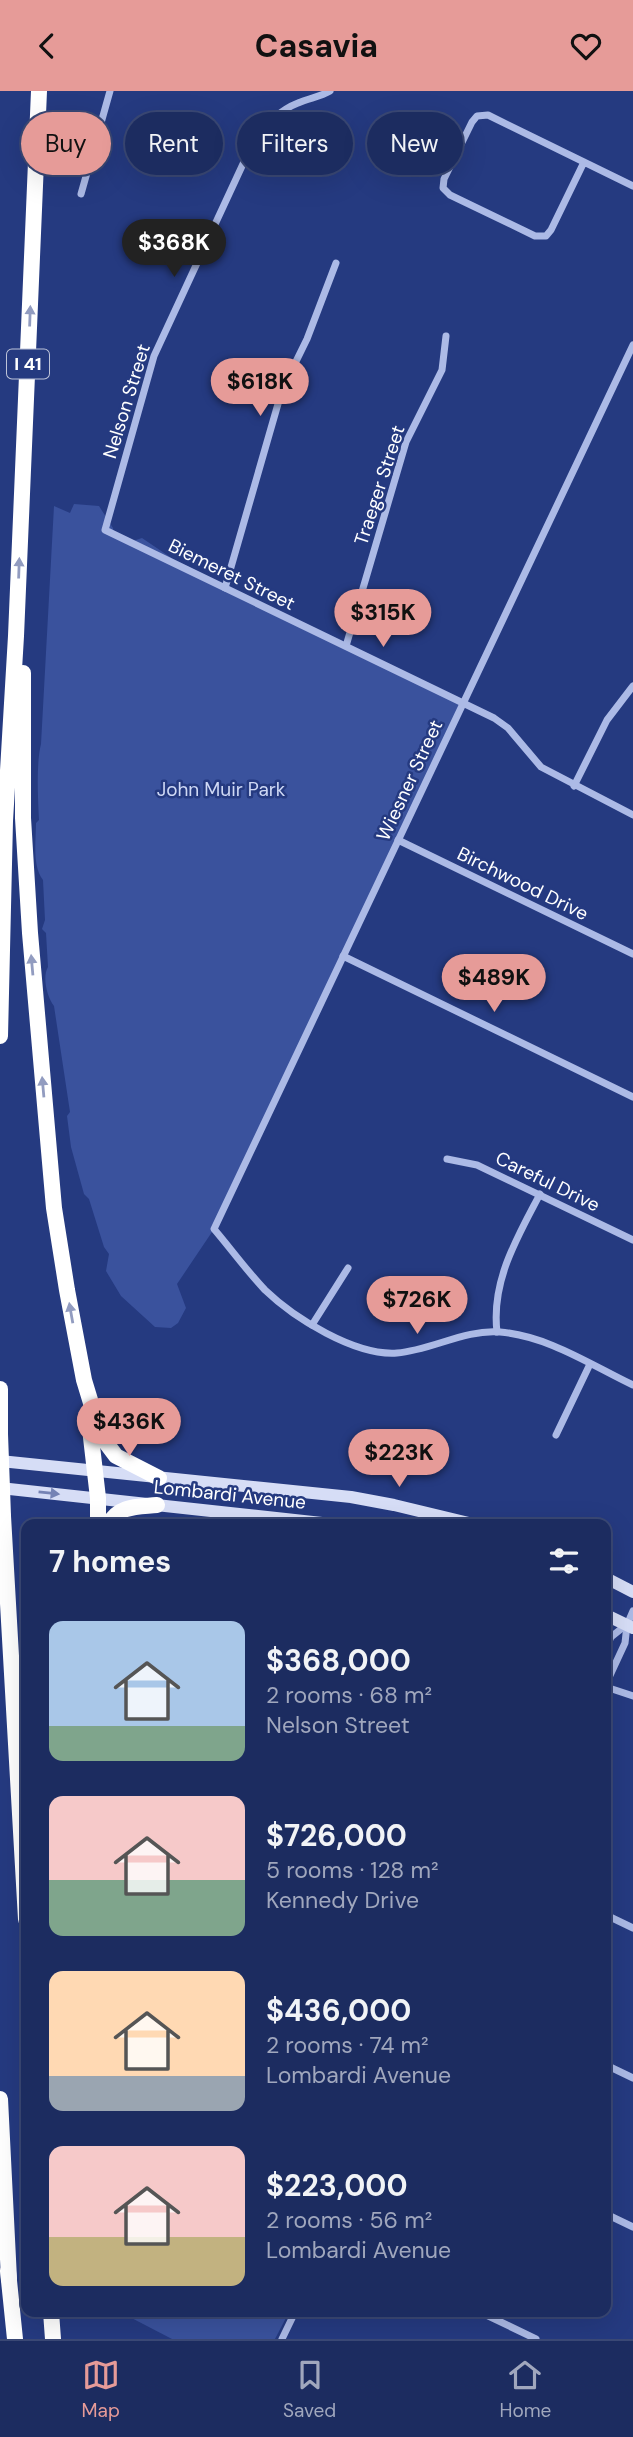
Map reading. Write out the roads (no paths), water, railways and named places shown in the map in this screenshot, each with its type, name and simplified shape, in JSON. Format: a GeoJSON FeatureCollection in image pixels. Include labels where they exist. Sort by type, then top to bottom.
{"type":"FeatureCollection","features":[{"type":"Feature","properties":{"kind":"highway","name":"I 41"},"geometry":{"type":"LineString","coordinates":[[0,1036],[5,821],[16,636],[38,91]]}},
{"type":"Feature","properties":{"kind":"highway"},"geometry":{"type":"LineString","coordinates":[[16,636],[24,677],[23,818],[36,1010],[54,1208],[84,1380],[98,1519]]}},
{"type":"Feature","properties":{"kind":"highway"},"geometry":{"type":"LineString","coordinates":[[84,1380],[106,1445],[120,1458],[159,1478]]}},
{"type":"Feature","properties":{"kind":"highway"},"geometry":{"type":"LineString","coordinates":[[0,1389],[3,1515],[21,1831]]}},
{"type":"Feature","properties":{"kind":"highway"},"geometry":{"type":"LineString","coordinates":[[112,1519],[124,1509],[157,1505]]}},
{"type":"Feature","properties":{"kind":"highway"},"geometry":{"type":"LineString","coordinates":[[0,2099],[9,2279]]}},
{"type":"Feature","properties":{"kind":"highway"},"geometry":{"type":"LineString","coordinates":[[0,2202],[15,2339]]}},
{"type":"Feature","properties":{"kind":"highway"},"geometry":{"type":"LineString","coordinates":[[53,2317],[54,2339]]}},
{"type":"Feature","properties":{"kind":"main road","name":"Lombardi Avenue"},"geometry":{"type":"LineString","coordinates":[[0,1461],[351,1497],[453,1519]]}},
{"type":"Feature","properties":{"kind":"main road","name":"Lombardi Avenue"},"geometry":{"type":"LineString","coordinates":[[0,1488],[285,1519]]}},
{"type":"Feature","properties":{"kind":"main road"},"geometry":{"type":"LineString","coordinates":[[611,1581],[633,1592]]}},
{"type":"Feature","properties":{"kind":"main road"},"geometry":{"type":"LineString","coordinates":[[611,1617],[630,1626]]}},
{"type":"Feature","properties":{"kind":"street"},"geometry":{"type":"LineString","coordinates":[[81,194],[110,91]]}},
{"type":"Feature","properties":{"kind":"street","name":"Nelson Street"},"geometry":{"type":"LineString","coordinates":[[105,530],[154,356],[255,138],[276,115],[330,91]]}},
{"type":"Feature","properties":{"kind":"street"},"geometry":{"type":"LineString","coordinates":[[584,162],[546,236],[535,236],[450,195],[443,188],[444,179],[471,122],[477,116],[488,115],[584,162],[633,186]]}},
{"type":"Feature","properties":{"kind":"street"},"geometry":{"type":"LineString","coordinates":[[225,588],[282,390],[307,339],[336,263]]}},
{"type":"Feature","properties":{"kind":"street","name":"Traeger Street"},"geometry":{"type":"LineString","coordinates":[[346,646],[406,442],[442,370],[446,337]]}},
{"type":"Feature","properties":{"kind":"street","name":"Wiesner Street"},"geometry":{"type":"LineString","coordinates":[[313,1325],[268,1292],[214,1229],[633,345]]}},
{"type":"Feature","properties":{"kind":"street","name":"Biemeret Street"},"geometry":{"type":"LineString","coordinates":[[105,530],[494,718],[508,728],[541,767],[633,815]]}},
{"type":"Feature","properties":{"kind":"street"},"geometry":{"type":"LineString","coordinates":[[574,786],[607,720],[633,686]]}},
{"type":"Feature","properties":{"kind":"street","name":"Birchwood Drive"},"geometry":{"type":"LineString","coordinates":[[398,840],[633,954]]}},
{"type":"Feature","properties":{"kind":"street"},"geometry":{"type":"LineString","coordinates":[[343,956],[633,1097]]}},
{"type":"Feature","properties":{"kind":"street","name":"Careful Drive"},"geometry":{"type":"LineString","coordinates":[[447,1159],[477,1165],[633,1240]]}},
{"type":"Feature","properties":{"kind":"street"},"geometry":{"type":"LineString","coordinates":[[497,1332],[499,1285],[508,1256],[540,1195]]}},
{"type":"Feature","properties":{"kind":"street"},"geometry":{"type":"LineString","coordinates":[[348,1268],[313,1325],[360,1348],[394,1353],[430,1348],[461,1336],[497,1332],[542,1341],[633,1385]]}},
{"type":"Feature","properties":{"kind":"street"},"geometry":{"type":"LineString","coordinates":[[556,1435],[590,1364]]}},
{"type":"Feature","properties":{"kind":"street"},"geometry":{"type":"LineString","coordinates":[[611,1674],[625,1643],[633,1611]]}},
{"type":"Feature","properties":{"kind":"street"},"geometry":{"type":"LineString","coordinates":[[611,1637],[630,1626]]}},
{"type":"Feature","properties":{"kind":"street"},"geometry":{"type":"LineString","coordinates":[[611,1687],[633,1696]]}},
{"type":"Feature","properties":{"kind":"street"},"geometry":{"type":"LineString","coordinates":[[611,1917],[633,1928]]}},
{"type":"Feature","properties":{"kind":"street"},"geometry":{"type":"LineString","coordinates":[[611,2067],[633,2078]]}},
{"type":"Feature","properties":{"kind":"street"},"geometry":{"type":"LineString","coordinates":[[611,2216],[633,2227]]}},
{"type":"Feature","properties":{"kind":"street"},"geometry":{"type":"LineString","coordinates":[[282,2339],[293,2317]]}},
{"type":"Feature","properties":{"kind":"street"},"geometry":{"type":"LineString","coordinates":[[490,2317],[536,2339]]}},
{"type":"Feature","properties":{"kind":"park label","name":"John Muir Park"},"geometry":{"type":"Point","coordinates":[221,789]}}]}
